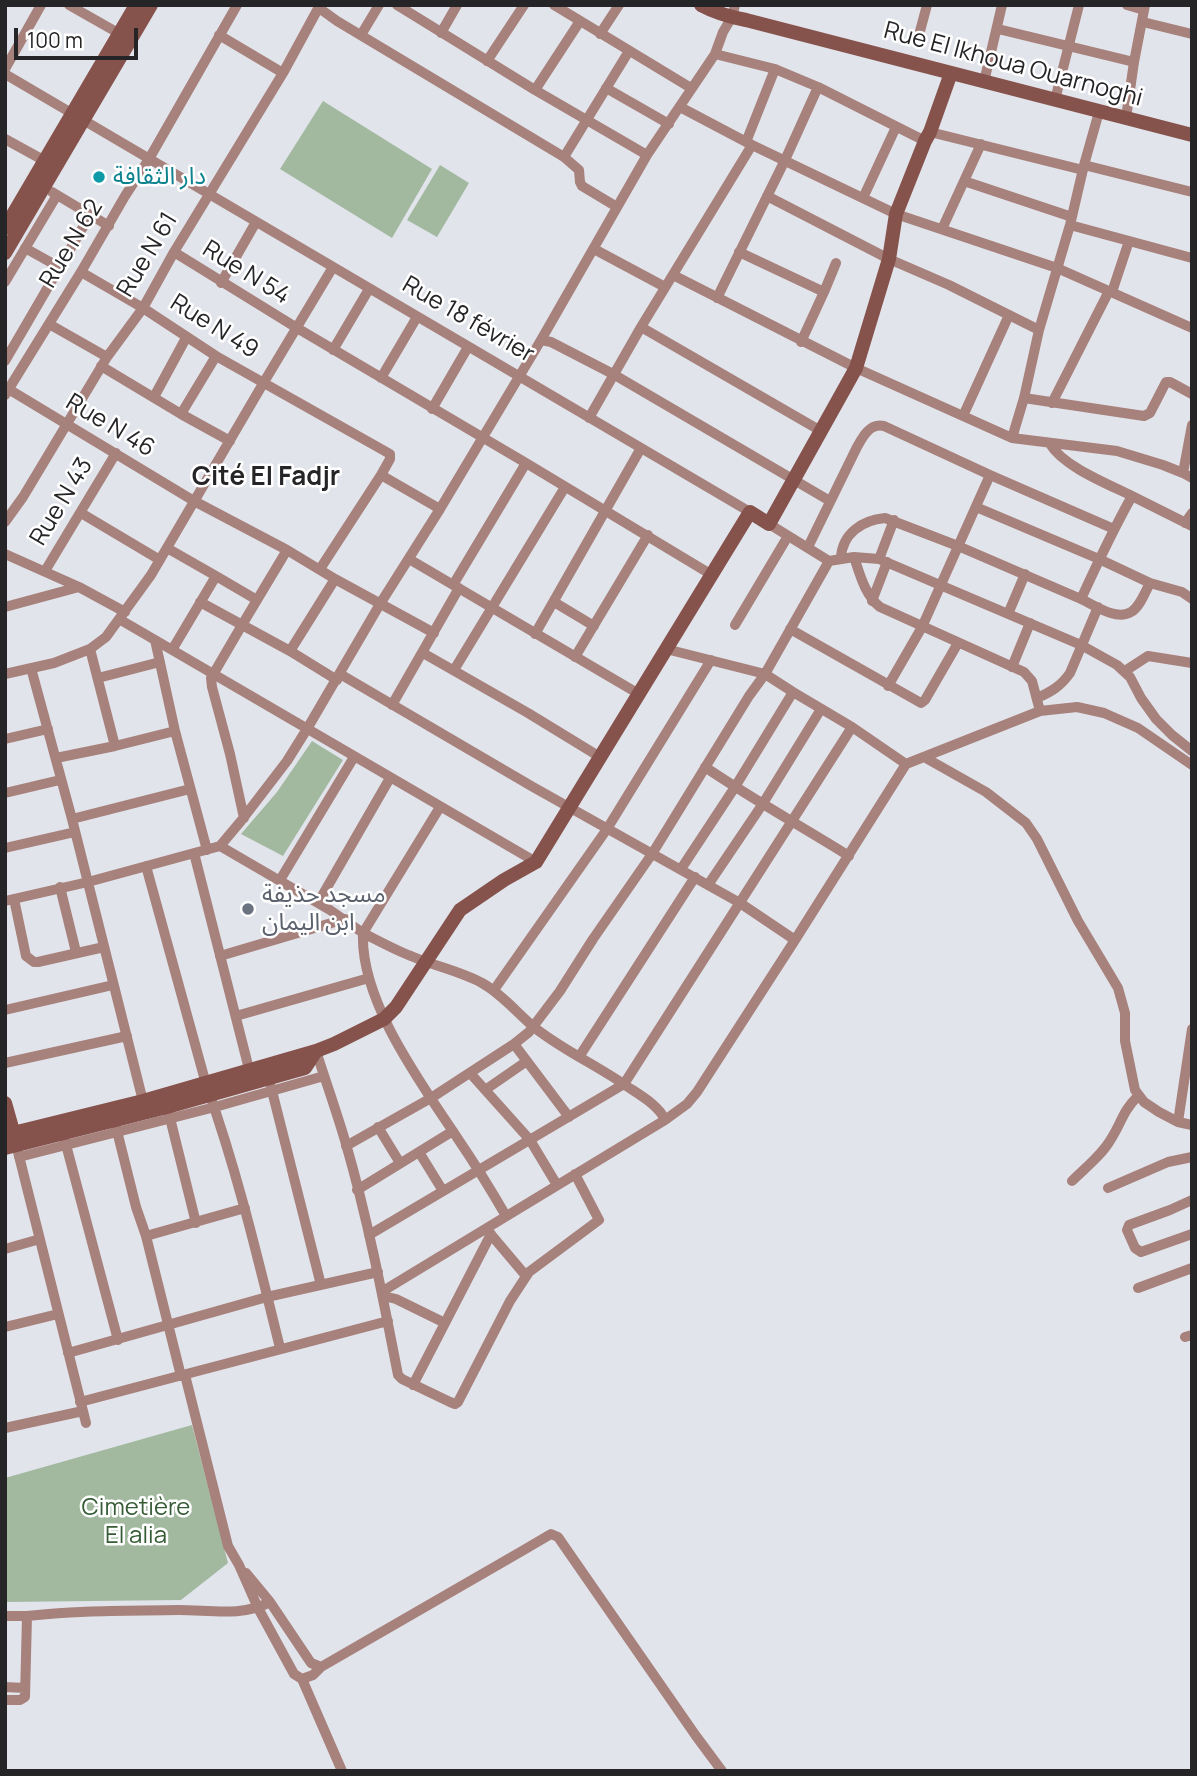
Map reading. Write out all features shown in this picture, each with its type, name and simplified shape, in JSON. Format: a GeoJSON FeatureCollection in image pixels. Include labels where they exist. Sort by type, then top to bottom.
{"type":"FeatureCollection","features":[{"type":"Feature","properties":{"kind":"street"},"geometry":{"type":"LineString","coordinates":[[5,71],[41,5]]}},
{"type":"Feature","properties":{"kind":"street"},"geometry":{"type":"LineString","coordinates":[[69,5],[120,34]]}},
{"type":"Feature","properties":{"kind":"street"},"geometry":{"type":"LineString","coordinates":[[5,253],[44,187],[77,117],[136,5]]}},
{"type":"Feature","properties":{"kind":"street"},"geometry":{"type":"LineString","coordinates":[[6,227],[45,161],[151,5]]}},
{"type":"Feature","properties":{"kind":"street","name":"Rue N 62"},"geometry":{"type":"LineString","coordinates":[[6,390],[109,226],[237,5]]}},
{"type":"Feature","properties":{"kind":"street"},"geometry":{"type":"LineString","coordinates":[[362,34],[379,5]]}},
{"type":"Feature","properties":{"kind":"street"},"geometry":{"type":"LineString","coordinates":[[397,5],[647,155]]}},
{"type":"Feature","properties":{"kind":"street"},"geometry":{"type":"LineString","coordinates":[[441,33],[457,5]]}},
{"type":"Feature","properties":{"kind":"street"},"geometry":{"type":"LineString","coordinates":[[487,61],[524,5]]}},
{"type":"Feature","properties":{"kind":"street"},"geometry":{"type":"LineString","coordinates":[[554,5],[691,88]]}},
{"type":"Feature","properties":{"kind":"street"},"geometry":{"type":"LineString","coordinates":[[600,34],[619,5]]}},
{"type":"Feature","properties":{"kind":"street","name":"Rue EI Ikhoua Ouarnoghi"},"geometry":{"type":"LineString","coordinates":[[702,5],[713,12],[734,11],[746,20],[1192,135]]}},
{"type":"Feature","properties":{"kind":"street"},"geometry":{"type":"LineString","coordinates":[[919,35],[927,5]]}},
{"type":"Feature","properties":{"kind":"street"},"geometry":{"type":"LineString","coordinates":[[984,82],[1002,5]]}},
{"type":"Feature","properties":{"kind":"street"},"geometry":{"type":"LineString","coordinates":[[1055,100],[1079,5]]}},
{"type":"Feature","properties":{"kind":"street"},"geometry":{"type":"LineString","coordinates":[[1126,118],[1145,8],[1127,5]]}},
{"type":"Feature","properties":{"kind":"street"},"geometry":{"type":"LineString","coordinates":[[320,6],[337,21],[564,157],[579,170],[582,186],[617,207]]}},
{"type":"Feature","properties":{"kind":"street","name":"Rue N 61"},"geometry":{"type":"LineString","coordinates":[[6,520],[104,361],[143,308],[320,6]]}},
{"type":"Feature","properties":{"kind":"street"},"geometry":{"type":"LineString","coordinates":[[103,947],[47,961],[30,960],[26,956],[10,900],[207,850],[220,845],[244,818],[287,761],[307,729],[541,340],[647,155],[715,54],[734,11]]}},
{"type":"Feature","properties":{"kind":"street"},"geometry":{"type":"LineString","coordinates":[[535,90],[580,21]]}},
{"type":"Feature","properties":{"kind":"street"},"geometry":{"type":"LineString","coordinates":[[1143,22],[1192,34]]}},
{"type":"Feature","properties":{"kind":"street"},"geometry":{"type":"LineString","coordinates":[[998,29],[1134,62]]}},
{"type":"Feature","properties":{"kind":"street"},"geometry":{"type":"LineString","coordinates":[[219,35],[283,73]]}},
{"type":"Feature","properties":{"kind":"street"},"geometry":{"type":"LineString","coordinates":[[564,157],[629,51]]}},
{"type":"Feature","properties":{"kind":"street"},"geometry":{"type":"LineString","coordinates":[[715,54],[775,69],[818,87],[896,127],[927,136],[981,144],[1192,192]]}},
{"type":"Feature","properties":{"kind":"street"},"geometry":{"type":"LineString","coordinates":[[589,418],[749,144],[775,69]]}},
{"type":"Feature","properties":{"kind":"street","name":"Rue 18 février"},"geometry":{"type":"LineString","coordinates":[[5,71],[77,117],[829,561]]}},
{"type":"Feature","properties":{"kind":"street"},"geometry":{"type":"LineString","coordinates":[[769,524],[856,368],[889,259],[896,214],[951,73]]}},
{"type":"Feature","properties":{"kind":"street"},"geometry":{"type":"LineString","coordinates":[[717,298],[818,87]]}},
{"type":"Feature","properties":{"kind":"street"},"geometry":{"type":"LineString","coordinates":[[606,88],[669,124]]}},
{"type":"Feature","properties":{"kind":"street"},"geometry":{"type":"LineString","coordinates":[[680,107],[749,144],[896,214],[1057,268],[1192,328]]}},
{"type":"Feature","properties":{"kind":"street"},"geometry":{"type":"LineString","coordinates":[[1012,438],[1099,112]]}},
{"type":"Feature","properties":{"kind":"street"},"geometry":{"type":"LineString","coordinates":[[863,198],[896,127]]}},
{"type":"Feature","properties":{"kind":"street"},"geometry":{"type":"LineString","coordinates":[[5,139],[45,161]]}},
{"type":"Feature","properties":{"kind":"street"},"geometry":{"type":"LineString","coordinates":[[942,229],[981,144]]}},
{"type":"Feature","properties":{"kind":"street"},"geometry":{"type":"LineString","coordinates":[[964,181],[1129,241],[1192,258]]}},
{"type":"Feature","properties":{"kind":"street"},"geometry":{"type":"LineString","coordinates":[[44,187],[109,226]]}},
{"type":"Feature","properties":{"kind":"street"},"geometry":{"type":"LineString","coordinates":[[5,282],[57,195]]}},
{"type":"Feature","properties":{"kind":"street"},"geometry":{"type":"LineString","coordinates":[[767,197],[889,259],[949,285],[1039,330]]}},
{"type":"Feature","properties":{"kind":"street"},"geometry":{"type":"LineString","coordinates":[[5,361],[90,215]]}},
{"type":"Feature","properties":{"kind":"street"},"geometry":{"type":"LineString","coordinates":[[221,283],[256,222]]}},
{"type":"Feature","properties":{"kind":"street"},"geometry":{"type":"LineString","coordinates":[[1052,403],[1110,292],[1129,241]]}},
{"type":"Feature","properties":{"kind":"street"},"geometry":{"type":"LineString","coordinates":[[25,248],[59,267]]}},
{"type":"Feature","properties":{"kind":"street"},"geometry":{"type":"LineString","coordinates":[[594,248],[665,287]]}},
{"type":"Feature","properties":{"kind":"street","name":"Rue N 54"},"geometry":{"type":"LineString","coordinates":[[174,253],[712,575]]}},
{"type":"Feature","properties":{"kind":"street"},"geometry":{"type":"LineString","coordinates":[[739,253],[824,292]]}},
{"type":"Feature","properties":{"kind":"street"},"geometry":{"type":"LineString","coordinates":[[801,342],[836,262]]}},
{"type":"Feature","properties":{"kind":"street"},"geometry":{"type":"LineString","coordinates":[[5,674],[54,663],[90,649],[106,637],[160,560],[333,267]]}},
{"type":"Feature","properties":{"kind":"street","name":"Rue N 49"},"geometry":{"type":"LineString","coordinates":[[81,272],[143,308],[216,356],[388,453],[390,459],[381,475]]}},
{"type":"Feature","properties":{"kind":"street"},"geometry":{"type":"LineString","coordinates":[[673,275],[801,342],[1012,438],[1117,452],[1187,475],[1192,425]]}},
{"type":"Feature","properties":{"kind":"street"},"geometry":{"type":"LineString","coordinates":[[333,350],[369,289]]}},
{"type":"Feature","properties":{"kind":"street"},"geometry":{"type":"LineString","coordinates":[[963,416],[1009,315]]}},
{"type":"Feature","properties":{"kind":"street"},"geometry":{"type":"LineString","coordinates":[[381,379],[417,317]]}},
{"type":"Feature","properties":{"kind":"street"},"geometry":{"type":"LineString","coordinates":[[49,324],[154,397],[230,441]]}},
{"type":"Feature","properties":{"kind":"street"},"geometry":{"type":"LineString","coordinates":[[641,327],[821,431]]}},
{"type":"Feature","properties":{"kind":"street"},"geometry":{"type":"LineString","coordinates":[[154,397],[187,338]]}},
{"type":"Feature","properties":{"kind":"street"},"geometry":{"type":"LineString","coordinates":[[541,340],[551,342],[613,374],[831,501]]}},
{"type":"Feature","properties":{"kind":"street"},"geometry":{"type":"LineString","coordinates":[[432,409],[468,347]]}},
{"type":"Feature","properties":{"kind":"street"},"geometry":{"type":"LineString","coordinates":[[181,414],[216,356]]}},
{"type":"Feature","properties":{"kind":"street"},"geometry":{"type":"LineString","coordinates":[[1024,398],[1144,416],[1150,413],[1166,382],[1192,394]]}},
{"type":"Feature","properties":{"kind":"street","name":"Rue N 46"},"geometry":{"type":"LineString","coordinates":[[6,390],[194,500],[434,633]]}},
{"type":"Feature","properties":{"kind":"street"},"geometry":{"type":"LineString","coordinates":[[808,547],[864,434],[878,425],[1114,529]]}},
{"type":"Feature","properties":{"kind":"street"},"geometry":{"type":"LineString","coordinates":[[1050,444],[1060,457],[1189,525],[1192,513]]}},
{"type":"Feature","properties":{"kind":"street"},"geometry":{"type":"LineString","coordinates":[[535,634],[641,448]]}},
{"type":"Feature","properties":{"kind":"street","name":"Rue N 43"},"geometry":{"type":"LineString","coordinates":[[45,571],[116,453]]}},
{"type":"Feature","properties":{"kind":"street"},"geometry":{"type":"LineString","coordinates":[[392,705],[526,463]]}},
{"type":"Feature","properties":{"kind":"street"},"geometry":{"type":"LineString","coordinates":[[320,569],[381,475],[440,509]]}},
{"type":"Feature","properties":{"kind":"street"},"geometry":{"type":"LineString","coordinates":[[888,686],[922,627],[990,475]]}},
{"type":"Feature","properties":{"kind":"street"},"geometry":{"type":"LineString","coordinates":[[454,670],[565,486]]}},
{"type":"Feature","properties":{"kind":"street"},"geometry":{"type":"LineString","coordinates":[[1081,599],[1132,496]]}},
{"type":"Feature","properties":{"kind":"street"},"geometry":{"type":"LineString","coordinates":[[976,507],[1150,583],[1182,592],[1192,599]]}},
{"type":"Feature","properties":{"kind":"street"},"geometry":{"type":"LineString","coordinates":[[12,1144],[145,1106],[210,1095],[269,1079],[316,1051],[384,1020],[396,1007],[460,910],[536,862],[750,512]]}},
{"type":"Feature","properties":{"kind":"street"},"geometry":{"type":"LineString","coordinates":[[81,513],[160,560]]}},
{"type":"Feature","properties":{"kind":"street"},"geometry":{"type":"LineString","coordinates":[[841,558],[843,542],[850,534],[863,524],[885,518],[958,546],[1118,615],[1132,612],[1150,583]]}},
{"type":"Feature","properties":{"kind":"street"},"geometry":{"type":"LineString","coordinates":[[872,601],[894,520]]}},
{"type":"Feature","properties":{"kind":"street"},"geometry":{"type":"LineString","coordinates":[[575,657],[648,536]]}},
{"type":"Feature","properties":{"kind":"street"},"geometry":{"type":"LineString","coordinates":[[734,625],[788,536]]}},
{"type":"Feature","properties":{"kind":"street"},"geometry":{"type":"LineString","coordinates":[[167,548],[257,600]]}},
{"type":"Feature","properties":{"kind":"street"},"geometry":{"type":"LineString","coordinates":[[244,818],[212,678],[288,550]]}},
{"type":"Feature","properties":{"kind":"street"},"geometry":{"type":"LineString","coordinates":[[5,554],[79,587],[155,640],[536,862]]}},
{"type":"Feature","properties":{"kind":"street"},"geometry":{"type":"LineString","coordinates":[[854,557],[872,601],[1028,675],[1040,710]]}},
{"type":"Feature","properties":{"kind":"street"},"geometry":{"type":"LineString","coordinates":[[346,1146],[470,1073],[514,1044],[534,1027],[652,855],[765,674],[829,561],[854,557],[883,560],[1082,645],[1125,671],[1156,719],[1192,751]]}},
{"type":"Feature","properties":{"kind":"street"},"geometry":{"type":"LineString","coordinates":[[409,559],[639,694]]}},
{"type":"Feature","properties":{"kind":"street"},"geometry":{"type":"LineString","coordinates":[[1007,614],[1025,574]]}},
{"type":"Feature","properties":{"kind":"street"},"geometry":{"type":"LineString","coordinates":[[172,650],[216,576]]}},
{"type":"Feature","properties":{"kind":"street"},"geometry":{"type":"LineString","coordinates":[[290,651],[335,579]]}},
{"type":"Feature","properties":{"kind":"street"},"geometry":{"type":"LineString","coordinates":[[5,607],[79,587]]}},
{"type":"Feature","properties":{"kind":"street"},"geometry":{"type":"LineString","coordinates":[[200,602],[392,705],[652,855],[681,869],[740,903],[795,940]]}},
{"type":"Feature","properties":{"kind":"street"},"geometry":{"type":"LineString","coordinates":[[554,602],[594,626]]}},
{"type":"Feature","properties":{"kind":"street"},"geometry":{"type":"LineString","coordinates":[[1037,698],[1055,689],[1070,673],[1098,607]]}},
{"type":"Feature","properties":{"kind":"street"},"geometry":{"type":"LineString","coordinates":[[1012,667],[1030,623]]}},
{"type":"Feature","properties":{"kind":"street"},"geometry":{"type":"LineString","coordinates":[[790,629],[917,702],[923,702],[958,643]]}},
{"type":"Feature","properties":{"kind":"street"},"geometry":{"type":"LineString","coordinates":[[155,640],[175,731],[207,850]]}},
{"type":"Feature","properties":{"kind":"street"},"geometry":{"type":"LineString","coordinates":[[90,649],[115,746]]}},
{"type":"Feature","properties":{"kind":"street"},"geometry":{"type":"LineString","coordinates":[[666,649],[765,674],[852,727],[906,764]]}},
{"type":"Feature","properties":{"kind":"street"},"geometry":{"type":"LineString","coordinates":[[423,653],[600,757]]}},
{"type":"Feature","properties":{"kind":"street"},"geometry":{"type":"LineString","coordinates":[[1125,671],[1148,656],[1192,663]]}},
{"type":"Feature","properties":{"kind":"street"},"geometry":{"type":"LineString","coordinates":[[494,990],[607,828],[711,660]]}},
{"type":"Feature","properties":{"kind":"street"},"geometry":{"type":"LineString","coordinates":[[98,678],[160,662]]}},
{"type":"Feature","properties":{"kind":"street"},"geometry":{"type":"LineString","coordinates":[[31,668],[145,1106]]}},
{"type":"Feature","properties":{"kind":"street"},"geometry":{"type":"LineString","coordinates":[[681,869],[793,692]]}},
{"type":"Feature","properties":{"kind":"street"},"geometry":{"type":"LineString","coordinates":[[383,1293],[488,1231],[506,1216],[687,1104],[906,764],[1040,710],[1077,707],[1104,713],[1138,728],[1192,765]]}},
{"type":"Feature","properties":{"kind":"street"},"geometry":{"type":"LineString","coordinates":[[708,886],[821,709]]}},
{"type":"Feature","properties":{"kind":"street"},"geometry":{"type":"LineString","coordinates":[[369,1235],[624,1084],[852,727]]}},
{"type":"Feature","properties":{"kind":"street"},"geometry":{"type":"LineString","coordinates":[[5,739],[48,729]]}},
{"type":"Feature","properties":{"kind":"street"},"geometry":{"type":"LineString","coordinates":[[56,758],[175,731]]}},
{"type":"Feature","properties":{"kind":"street"},"geometry":{"type":"LineString","coordinates":[[280,880],[354,757]]}},
{"type":"Feature","properties":{"kind":"street"},"geometry":{"type":"LineString","coordinates":[[924,757],[986,792],[1026,823],[1118,988],[1125,1013],[1125,1041],[1133,1083],[1139,1096],[1159,1112],[1178,1122],[1192,1125]]}},
{"type":"Feature","properties":{"kind":"street"},"geometry":{"type":"LineString","coordinates":[[705,767],[762,805],[849,856]]}},
{"type":"Feature","properties":{"kind":"street"},"geometry":{"type":"LineString","coordinates":[[318,904],[390,778]]}},
{"type":"Feature","properties":{"kind":"street"},"geometry":{"type":"LineString","coordinates":[[5,793],[60,780]]}},
{"type":"Feature","properties":{"kind":"street"},"geometry":{"type":"LineString","coordinates":[[72,818],[190,789]]}},
{"type":"Feature","properties":{"kind":"street"},"geometry":{"type":"LineString","coordinates":[[440,807],[363,933],[363,947],[369,978],[384,1020],[430,1098],[479,1170],[506,1216]]}},
{"type":"Feature","properties":{"kind":"street"},"geometry":{"type":"LineString","coordinates":[[5,848],[75,832]]}},
{"type":"Feature","properties":{"kind":"street"},"geometry":{"type":"LineString","coordinates":[[220,845],[345,919],[363,933],[410,956],[480,981],[494,990],[534,1027],[624,1084],[659,1111],[665,1120]]}},
{"type":"Feature","properties":{"kind":"street"},"geometry":{"type":"LineString","coordinates":[[194,853],[251,1077]]}},
{"type":"Feature","properties":{"kind":"street"},"geometry":{"type":"LineString","coordinates":[[146,866],[210,1095],[245,1208],[280,1348]]}},
{"type":"Feature","properties":{"kind":"street"},"geometry":{"type":"LineString","coordinates":[[579,1057],[695,877]]}},
{"type":"Feature","properties":{"kind":"street"},"geometry":{"type":"LineString","coordinates":[[60,887],[76,952]]}},
{"type":"Feature","properties":{"kind":"street"},"geometry":{"type":"LineString","coordinates":[[220,956],[345,919]]}},
{"type":"Feature","properties":{"kind":"street"},"geometry":{"type":"LineString","coordinates":[[236,1016],[369,978]]}},
{"type":"Feature","properties":{"kind":"street"},"geometry":{"type":"LineString","coordinates":[[5,1010],[113,985]]}},
{"type":"Feature","properties":{"kind":"street"},"geometry":{"type":"LineString","coordinates":[[1178,1122],[1192,1029]]}},
{"type":"Feature","properties":{"kind":"street"},"geometry":{"type":"LineString","coordinates":[[5,1063],[127,1036]]}},
{"type":"Feature","properties":{"kind":"street"},"geometry":{"type":"LineString","coordinates":[[514,1044],[569,1116]]}},
{"type":"Feature","properties":{"kind":"street"},"geometry":{"type":"LineString","coordinates":[[316,1051],[358,1190],[383,1293],[398,1375],[413,1385],[455,1404],[458,1402],[510,1301],[526,1276],[555,1251],[599,1220],[575,1174]]}},
{"type":"Feature","properties":{"kind":"street"},"geometry":{"type":"LineString","coordinates":[[485,1090],[527,1061]]}},
{"type":"Feature","properties":{"kind":"street"},"geometry":{"type":"LineString","coordinates":[[470,1073],[530,1140],[557,1185]]}},
{"type":"Feature","properties":{"kind":"street"},"geometry":{"type":"LineString","coordinates":[[12,1144],[65,1140],[169,1112],[251,1077],[269,1079],[324,1076]]}},
{"type":"Feature","properties":{"kind":"street"},"geometry":{"type":"LineString","coordinates":[[269,1079],[321,1285]]}},
{"type":"Feature","properties":{"kind":"street"},"geometry":{"type":"LineString","coordinates":[[1072,1181],[1103,1150],[1123,1114],[1139,1096]]}},
{"type":"Feature","properties":{"kind":"street"},"geometry":{"type":"LineString","coordinates":[[5,1103],[12,1144],[40,1239],[86,1423]]}},
{"type":"Feature","properties":{"kind":"street"},"geometry":{"type":"LineString","coordinates":[[116,1126],[145,1106],[169,1112]]}},
{"type":"Feature","properties":{"kind":"street"},"geometry":{"type":"LineString","coordinates":[[169,1112],[196,1223]]}},
{"type":"Feature","properties":{"kind":"street"},"geometry":{"type":"LineString","coordinates":[[116,1126],[228,1546],[294,1674],[302,1679],[342,1771]]}},
{"type":"Feature","properties":{"kind":"street"},"geometry":{"type":"LineString","coordinates":[[378,1127],[400,1163]]}},
{"type":"Feature","properties":{"kind":"street"},"geometry":{"type":"LineString","coordinates":[[358,1190],[453,1131]]}},
{"type":"Feature","properties":{"kind":"street"},"geometry":{"type":"LineString","coordinates":[[65,1140],[118,1340]]}},
{"type":"Feature","properties":{"kind":"street"},"geometry":{"type":"LineString","coordinates":[[419,1152],[443,1191]]}},
{"type":"Feature","properties":{"kind":"street"},"geometry":{"type":"LineString","coordinates":[[1108,1188],[1168,1161],[1192,1157]]}},
{"type":"Feature","properties":{"kind":"street"},"geometry":{"type":"LineString","coordinates":[[1192,1200],[1129,1225],[1127,1230],[1135,1248],[1141,1252],[1192,1234]]}},
{"type":"Feature","properties":{"kind":"street"},"geometry":{"type":"LineString","coordinates":[[146,1236],[245,1208]]}},
{"type":"Feature","properties":{"kind":"street"},"geometry":{"type":"LineString","coordinates":[[488,1231],[526,1276]]}},
{"type":"Feature","properties":{"kind":"street"},"geometry":{"type":"LineString","coordinates":[[413,1385],[488,1231]]}},
{"type":"Feature","properties":{"kind":"street"},"geometry":{"type":"LineString","coordinates":[[5,1248],[40,1239]]}},
{"type":"Feature","properties":{"kind":"street"},"geometry":{"type":"LineString","coordinates":[[1138,1289],[1192,1268]]}},
{"type":"Feature","properties":{"kind":"street"},"geometry":{"type":"LineString","coordinates":[[68,1353],[267,1297],[378,1272]]}},
{"type":"Feature","properties":{"kind":"street"},"geometry":{"type":"LineString","coordinates":[[383,1293],[445,1323]]}},
{"type":"Feature","properties":{"kind":"street"},"geometry":{"type":"LineString","coordinates":[[6,1324],[58,1314]]}},
{"type":"Feature","properties":{"kind":"street"},"geometry":{"type":"LineString","coordinates":[[5,1429],[280,1348],[388,1321]]}},
{"type":"Feature","properties":{"kind":"street"},"geometry":{"type":"LineString","coordinates":[[302,1679],[551,1534],[722,1771]]}},
{"type":"Feature","properties":{"kind":"street"},"geometry":{"type":"LineString","coordinates":[[239,1565],[270,1602],[311,1663],[321,1667]]}},
{"type":"Feature","properties":{"kind":"street"},"geometry":{"type":"LineString","coordinates":[[5,1616],[155,1611],[240,1612],[270,1602]]}},
{"type":"Feature","properties":{"kind":"street"},"geometry":{"type":"LineString","coordinates":[[5,1700],[24,1699],[27,1616]]}},
{"type":"Feature","properties":{"kind":"street"},"geometry":{"type":"LineString","coordinates":[[5,1687],[25,1688]]}},
{"type":"Feature","properties":{"kind":"green space"},"geometry":{"type":"Polygon","coordinates":[[[323,101],[432,169],[392,238],[280,169],[323,101]]]}},
{"type":"Feature","properties":{"kind":"green space"},"geometry":{"type":"Polygon","coordinates":[[[440,165],[469,183],[437,237],[407,220],[440,165]]]}},
{"type":"Feature","properties":{"kind":"green space"},"geometry":{"type":"Polygon","coordinates":[[[312,741],[343,760],[283,856],[241,834],[277,792],[312,741]]]}},
{"type":"Feature","properties":{"kind":"green space","name":"Cimetière El alia"},"geometry":{"type":"Polygon","coordinates":[[[192,1425],[228,1563],[181,1600],[5,1602],[5,1478],[192,1425]]]}},
{"type":"Feature","properties":{"kind":"place","name":"دار الثقافة"},"geometry":{"type":"Point","coordinates":[99,177]}},
{"type":"Feature","properties":{"kind":"place","name":"مسجد حذيفة ابن اليمان"},"geometry":{"type":"Point","coordinates":[248,909]}},
{"type":"Feature","properties":{"kind":"district","name":"Cité El Fadjr"},"geometry":{"type":"Point","coordinates":[266,478]}}]}
